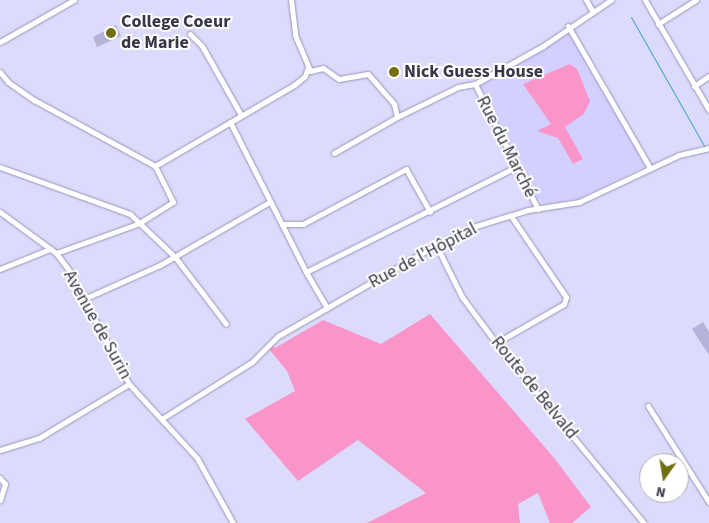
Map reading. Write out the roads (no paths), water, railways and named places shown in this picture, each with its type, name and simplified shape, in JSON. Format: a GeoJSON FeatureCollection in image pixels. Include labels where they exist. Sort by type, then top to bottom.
{"type":"FeatureCollection","features":[{"type":"Feature","properties":{"kind":"street"},"geometry":{"type":"LineString","coordinates":[[0,42],[74,0]]}},
{"type":"Feature","properties":{"kind":"street"},"geometry":{"type":"LineString","coordinates":[[291,0],[295,34],[310,71],[323,68],[339,79],[368,74],[394,104],[397,117]]}},
{"type":"Feature","properties":{"kind":"street"},"geometry":{"type":"LineString","coordinates":[[586,0],[593,12]]}},
{"type":"Feature","properties":{"kind":"street"},"geometry":{"type":"LineString","coordinates":[[334,153],[397,117],[458,87],[475,84],[543,46],[568,26],[611,0]]}},
{"type":"Feature","properties":{"kind":"street"},"geometry":{"type":"LineString","coordinates":[[644,0],[709,110]]}},
{"type":"Feature","properties":{"kind":"street"},"geometry":{"type":"LineString","coordinates":[[658,24],[696,0]]}},
{"type":"Feature","properties":{"kind":"street"},"geometry":{"type":"LineString","coordinates":[[568,26],[650,168]]}},
{"type":"Feature","properties":{"kind":"street"},"geometry":{"type":"LineString","coordinates":[[190,34],[202,46],[241,115]]}},
{"type":"Feature","properties":{"kind":"street"},"geometry":{"type":"LineString","coordinates":[[155,166],[294,85],[305,76],[308,66]]}},
{"type":"Feature","properties":{"kind":"street"},"geometry":{"type":"LineString","coordinates":[[0,72],[8,82],[34,100],[155,166],[173,202],[140,223],[56,253]]}},
{"type":"Feature","properties":{"kind":"street"},"geometry":{"type":"LineString","coordinates":[[694,86],[709,76]]}},
{"type":"Feature","properties":{"kind":"street","name":"Rue du Marché"},"geometry":{"type":"LineString","coordinates":[[475,84],[514,168],[538,209]]}},
{"type":"Feature","properties":{"kind":"street"},"geometry":{"type":"LineString","coordinates":[[230,122],[240,136],[268,203],[282,224],[306,272],[327,308]]}},
{"type":"Feature","properties":{"kind":"street","name":"Rue de l'Hôpital"},"geometry":{"type":"LineString","coordinates":[[163,418],[252,362],[278,336],[436,245],[476,226],[593,196],[650,168],[709,148]]}},
{"type":"Feature","properties":{"kind":"street"},"geometry":{"type":"LineString","coordinates":[[0,166],[130,214],[175,257],[226,324]]}},
{"type":"Feature","properties":{"kind":"street"},"geometry":{"type":"LineString","coordinates":[[306,272],[430,212],[514,168]]}},
{"type":"Feature","properties":{"kind":"street"},"geometry":{"type":"LineString","coordinates":[[282,224],[303,224],[406,169],[430,212]]}},
{"type":"Feature","properties":{"kind":"street"},"geometry":{"type":"LineString","coordinates":[[86,298],[175,257],[268,203]]}},
{"type":"Feature","properties":{"kind":"street","name":"Avenue de Surin"},"geometry":{"type":"LineString","coordinates":[[0,212],[56,253],[86,298],[128,384],[163,418],[197,458],[233,523]]}},
{"type":"Feature","properties":{"kind":"street"},"geometry":{"type":"LineString","coordinates":[[496,343],[564,304],[566,297],[511,216]]}},
{"type":"Feature","properties":{"kind":"street","name":"Route de Belvald"},"geometry":{"type":"LineString","coordinates":[[436,245],[462,297],[496,343],[644,523]]}},
{"type":"Feature","properties":{"kind":"street"},"geometry":{"type":"LineString","coordinates":[[0,269],[50,249]]}},
{"type":"Feature","properties":{"kind":"street"},"geometry":{"type":"LineString","coordinates":[[0,450],[39,438],[128,384]]}},
{"type":"Feature","properties":{"kind":"street"},"geometry":{"type":"LineString","coordinates":[[648,406],[678,453]]}},
{"type":"Feature","properties":{"kind":"street"},"geometry":{"type":"LineString","coordinates":[[689,470],[709,502]]}},
{"type":"Feature","properties":{"kind":"street"},"geometry":{"type":"LineString","coordinates":[[0,478],[5,484],[0,500]]}},
{"type":"Feature","properties":{"kind":"waterway"},"geometry":{"type":"LineString","coordinates":[[631,17],[705,147]]}},
{"type":"Feature","properties":{"kind":"place","name":"College Coeur de Marie"},"geometry":{"type":"Point","coordinates":[111,33]}},
{"type":"Feature","properties":{"kind":"place","name":"Nick Guess House"},"geometry":{"type":"Point","coordinates":[394,72]}}]}
